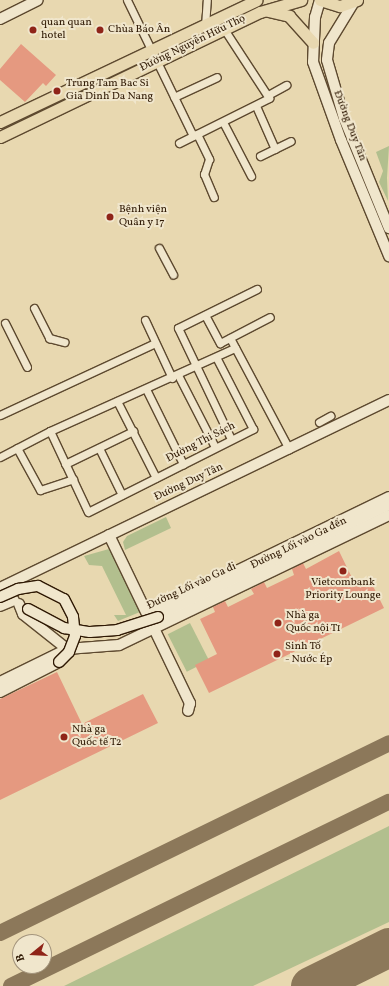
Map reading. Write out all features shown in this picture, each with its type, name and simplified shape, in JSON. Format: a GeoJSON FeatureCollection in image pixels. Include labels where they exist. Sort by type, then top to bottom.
{"type":"FeatureCollection","features":[{"type":"Feature","properties":{"kind":"main road","name":"Đường Nguyễn Hữu Thọ"},"geometry":{"type":"LineString","coordinates":[[0,137],[153,56],[205,26],[258,0]]}},
{"type":"Feature","properties":{"kind":"main road","name":"Đường Nguyễn Hữu Thọ"},"geometry":{"type":"LineString","coordinates":[[1,121],[153,56],[224,29],[263,10],[301,0]]}},
{"type":"Feature","properties":{"kind":"main road"},"geometry":{"type":"LineString","coordinates":[[320,0],[340,6],[358,1]]}},
{"type":"Feature","properties":{"kind":"main road"},"geometry":{"type":"LineString","coordinates":[[263,10],[289,16],[312,48]]}},
{"type":"Feature","properties":{"kind":"street"},"geometry":{"type":"LineString","coordinates":[[0,19],[38,0]]}},
{"type":"Feature","properties":{"kind":"street"},"geometry":{"type":"LineString","coordinates":[[128,0],[153,56],[209,159],[204,174],[214,197]]}},
{"type":"Feature","properties":{"kind":"street","name":"Đường Nguyễn Hữu Thọ"},"geometry":{"type":"LineString","coordinates":[[205,26],[207,0]]}},
{"type":"Feature","properties":{"kind":"street","name":"Đường Duy Tân"},"geometry":{"type":"LineString","coordinates":[[320,0],[312,48],[329,110],[389,256]]}},
{"type":"Feature","properties":{"kind":"street"},"geometry":{"type":"LineString","coordinates":[[312,48],[326,55],[329,43],[358,1]]}},
{"type":"Feature","properties":{"kind":"street"},"geometry":{"type":"LineString","coordinates":[[224,29],[268,95]]}},
{"type":"Feature","properties":{"kind":"street","name":"Đường Duy Tân"},"geometry":{"type":"LineString","coordinates":[[326,55],[340,106],[389,228]]}},
{"type":"Feature","properties":{"kind":"street"},"geometry":{"type":"LineString","coordinates":[[174,97],[217,78]]}},
{"type":"Feature","properties":{"kind":"street"},"geometry":{"type":"LineString","coordinates":[[180,143],[267,100],[268,95],[286,85]]}},
{"type":"Feature","properties":{"kind":"street"},"geometry":{"type":"LineString","coordinates":[[256,106],[276,149]]}},
{"type":"Feature","properties":{"kind":"street"},"geometry":{"type":"LineString","coordinates":[[223,122],[251,176]]}},
{"type":"Feature","properties":{"kind":"street"},"geometry":{"type":"LineString","coordinates":[[260,156],[291,141]]}},
{"type":"Feature","properties":{"kind":"street"},"geometry":{"type":"LineString","coordinates":[[159,248],[172,274]]}},
{"type":"Feature","properties":{"kind":"street"},"geometry":{"type":"LineString","coordinates":[[231,439],[195,367],[178,328],[257,289]]}},
{"type":"Feature","properties":{"kind":"street"},"geometry":{"type":"LineString","coordinates":[[34,308],[49,338],[64,342]]}},
{"type":"Feature","properties":{"kind":"street"},"geometry":{"type":"LineString","coordinates":[[205,315],[220,344],[270,317]]}},
{"type":"Feature","properties":{"kind":"street"},"geometry":{"type":"LineString","coordinates":[[145,320],[155,343],[215,447]]}},
{"type":"Feature","properties":{"kind":"street"},"geometry":{"type":"LineString","coordinates":[[5,323],[27,367]]}},
{"type":"Feature","properties":{"kind":"street"},"geometry":{"type":"LineString","coordinates":[[230,338],[289,449]]}},
{"type":"Feature","properties":{"kind":"street"},"geometry":{"type":"LineString","coordinates":[[0,415],[155,343]]}},
{"type":"Feature","properties":{"kind":"street"},"geometry":{"type":"LineString","coordinates":[[0,457],[50,431],[235,348]]}},
{"type":"Feature","properties":{"kind":"street","name":"Đường Thi Sách"},"geometry":{"type":"LineString","coordinates":[[72,479],[88,512],[253,429],[216,357]]}},
{"type":"Feature","properties":{"kind":"street"},"geometry":{"type":"LineString","coordinates":[[146,389],[183,464]]}},
{"type":"Feature","properties":{"kind":"street","name":"Đường Duy Tân"},"geometry":{"type":"LineString","coordinates":[[3,587],[389,400]]}},
{"type":"Feature","properties":{"kind":"street"},"geometry":{"type":"LineString","coordinates":[[117,401],[156,478]]}},
{"type":"Feature","properties":{"kind":"street"},"geometry":{"type":"LineString","coordinates":[[319,422],[330,416]]}},
{"type":"Feature","properties":{"kind":"street"},"geometry":{"type":"LineString","coordinates":[[17,448],[40,490],[72,479],[50,431]]}},
{"type":"Feature","properties":{"kind":"street"},"geometry":{"type":"LineString","coordinates":[[65,464],[133,431]]}},
{"type":"Feature","properties":{"kind":"street"},"geometry":{"type":"LineString","coordinates":[[99,448],[122,495]]}},
{"type":"Feature","properties":{"kind":"street"},"geometry":{"type":"LineString","coordinates":[[148,614],[389,497]]}},
{"type":"Feature","properties":{"kind":"street","name":"Đường Lối vào Ga đi"},"geometry":{"type":"LineString","coordinates":[[16,602],[72,630],[99,632],[126,628],[194,601],[389,505]]}},
{"type":"Feature","properties":{"kind":"street","name":"Đường Lối vào Ga đến"},"geometry":{"type":"LineString","coordinates":[[0,682],[67,649],[119,645],[389,515]]}},
{"type":"Feature","properties":{"kind":"street"},"geometry":{"type":"LineString","coordinates":[[109,535],[190,703],[188,711]]}},
{"type":"Feature","properties":{"kind":"street"},"geometry":{"type":"LineString","coordinates":[[0,597],[18,589],[38,586],[64,599],[69,606],[76,628],[69,652],[59,662],[0,692]]}},
{"type":"Feature","properties":{"kind":"street"},"geometry":{"type":"LineString","coordinates":[[0,688],[57,659],[67,649],[23,614],[16,602],[3,587]]}},
{"type":"Feature","properties":{"kind":"street"},"geometry":{"type":"LineString","coordinates":[[0,606],[16,602]]}},
{"type":"Feature","properties":{"kind":"green space"},"geometry":{"type":"Polygon","coordinates":[[[389,146],[387,178],[388,201],[379,182],[383,171],[376,152],[389,146]]]}},
{"type":"Feature","properties":{"kind":"green space"},"geometry":{"type":"Polygon","coordinates":[[[166,517],[171,528],[125,550],[123,542],[127,536],[166,517]]]}},
{"type":"Feature","properties":{"kind":"green space"},"geometry":{"type":"Polygon","coordinates":[[[109,549],[140,612],[118,621],[114,615],[126,615],[102,566],[89,565],[84,556],[109,549]]]}},
{"type":"Feature","properties":{"kind":"green space"},"geometry":{"type":"Polygon","coordinates":[[[190,623],[209,660],[187,672],[168,634],[190,623]]]}},
{"type":"Feature","properties":{"kind":"green space"},"geometry":{"type":"Polygon","coordinates":[[[389,826],[389,922],[253,986],[64,986],[389,826]]]}},
{"type":"Feature","properties":{"kind":"building"},"geometry":{"type":"Polygon","coordinates":[[[21,44],[56,75],[46,86],[43,83],[25,102],[0,80],[0,69],[21,44]]]}},
{"type":"Feature","properties":{"kind":"building","name":"Nhà ga Quốc nội T1"},"geometry":{"type":"Polygon","coordinates":[[[339,551],[356,586],[370,580],[384,608],[209,693],[195,665],[217,654],[200,619],[215,612],[213,607],[225,601],[228,607],[254,594],[251,589],[264,582],[267,588],[294,575],[292,569],[303,563],[306,569],[339,551]]]}},
{"type":"Feature","properties":{"kind":"building","name":"Nhà ga Quốc tế T2"},"geometry":{"type":"Polygon","coordinates":[[[57,672],[82,724],[143,694],[158,723],[0,800],[0,699],[57,672]]]}},
{"type":"Feature","properties":{"kind":"taxiway"},"geometry":{"type":"LineString","coordinates":[[0,933],[389,743]]}},
{"type":"Feature","properties":{"kind":"taxiway"},"geometry":{"type":"LineString","coordinates":[[11,986],[389,802]]}},
{"type":"Feature","properties":{"kind":"runway"},"geometry":{"type":"LineString","coordinates":[[310,986],[389,947]]}},
{"type":"Feature","properties":{"kind":"place","name":"quan quan hotel"},"geometry":{"type":"Point","coordinates":[33,30]}},
{"type":"Feature","properties":{"kind":"place","name":"Chùa Báo Ân"},"geometry":{"type":"Point","coordinates":[100,30]}},
{"type":"Feature","properties":{"kind":"place","name":"Trung Tam Bac Si Gia Dinh Da Nang"},"geometry":{"type":"Point","coordinates":[57,91]}},
{"type":"Feature","properties":{"kind":"place","name":"Bệnh viện Quân y 17"},"geometry":{"type":"Point","coordinates":[110,217]}},
{"type":"Feature","properties":{"kind":"place","name":"Vietcombank Priority Lounge"},"geometry":{"type":"Point","coordinates":[343,571]}},
{"type":"Feature","properties":{"kind":"place","name":"Nhà ga Quốc nội T1"},"geometry":{"type":"Point","coordinates":[278,623]}},
{"type":"Feature","properties":{"kind":"place","name":"Sinh Tố - Nước Ép"},"geometry":{"type":"Point","coordinates":[277,654]}},
{"type":"Feature","properties":{"kind":"place","name":"Nhà ga Quốc tế T2"},"geometry":{"type":"Point","coordinates":[64,737]}}]}
